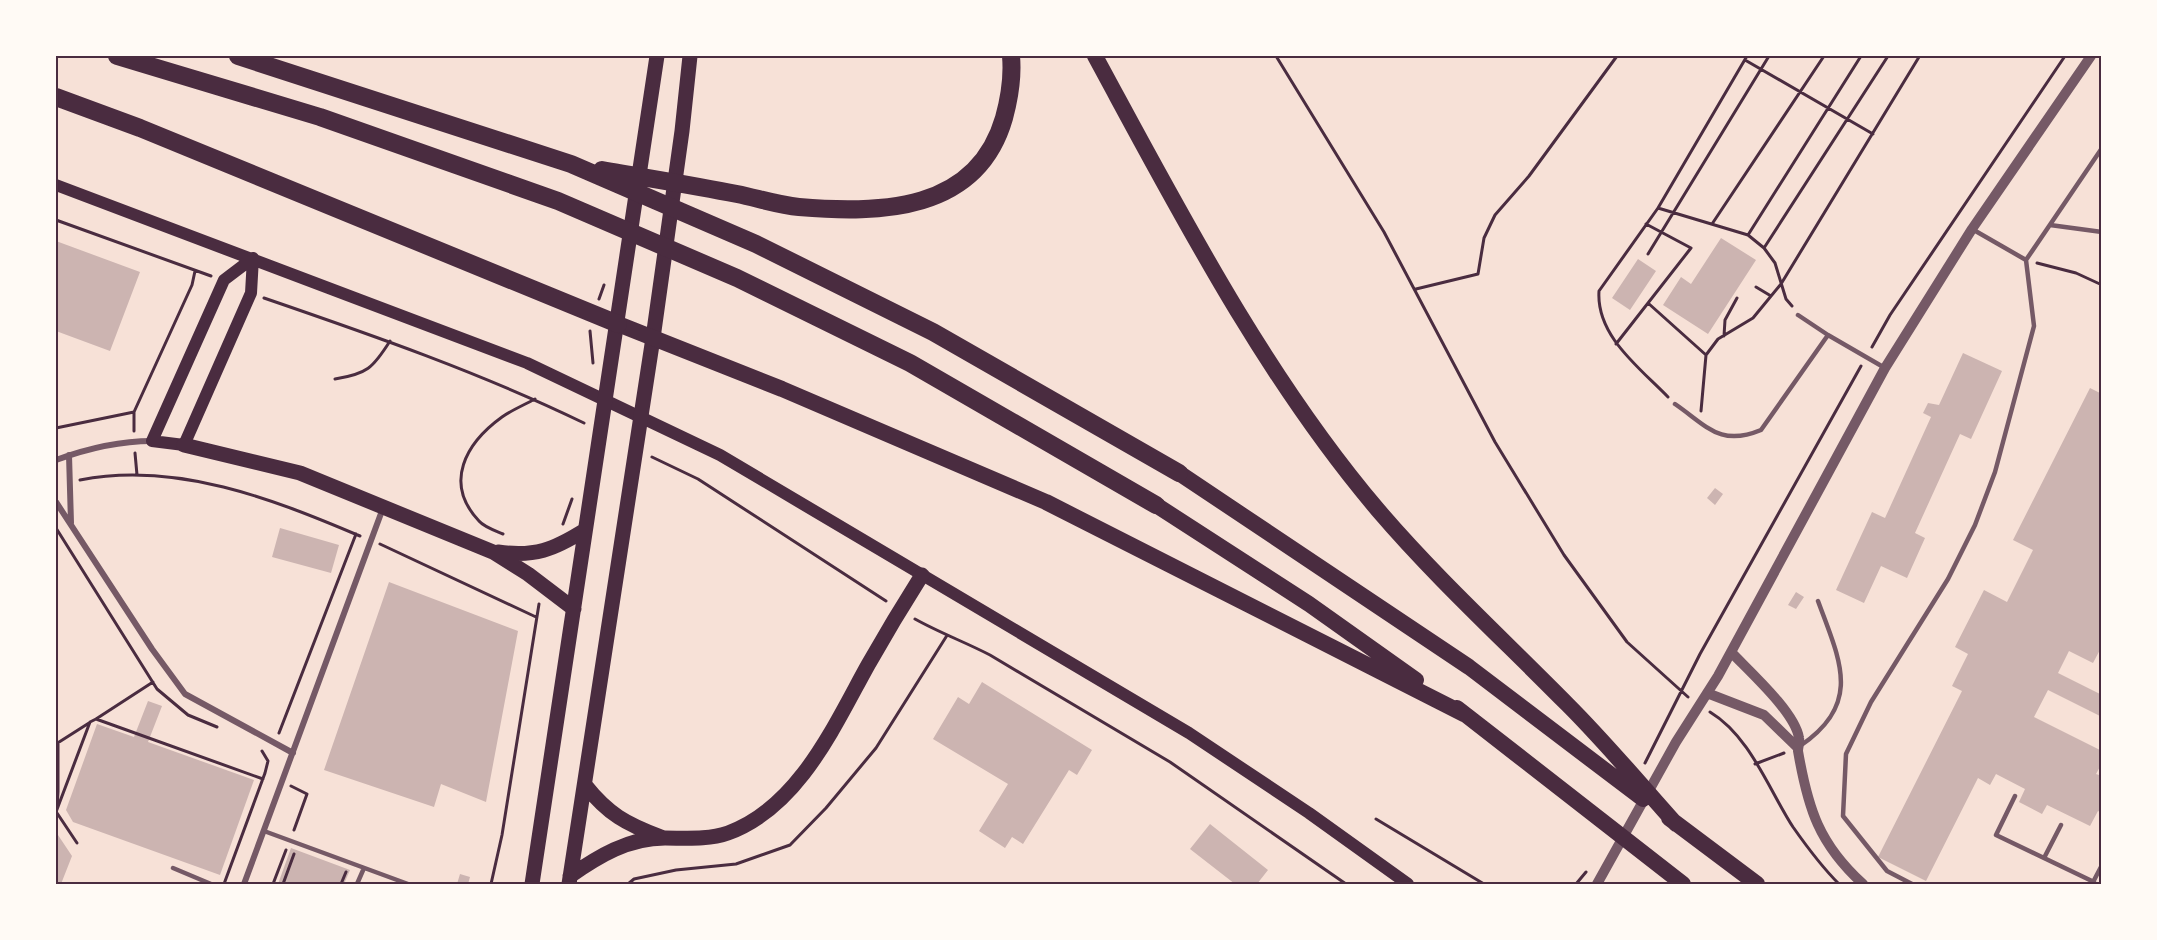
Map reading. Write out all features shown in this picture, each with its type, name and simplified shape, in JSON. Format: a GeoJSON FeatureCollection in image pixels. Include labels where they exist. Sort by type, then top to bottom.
{"type":"FeatureCollection","features":[{"type":"Feature","properties":{"kind":"highway"},"geometry":{"type":"LineString","coordinates":[[117,56],[320,117],[558,201],[716,269],[910,363],[1156,505],[1309,604],[1464,714],[1683,885]]}},
{"type":"Feature","properties":{"kind":"highway"},"geometry":{"type":"LineString","coordinates":[[238,56],[571,164],[756,243],[933,332],[1179,473],[1469,667],[1756,885]]}},
{"type":"Feature","properties":{"kind":"highway"},"geometry":{"type":"LineString","coordinates":[[571,164],[797,207],[886,210],[958,186],[984,161],[999,134],[1007,107],[1014,79],[1011,56]]}},
{"type":"Feature","properties":{"kind":"highway"},"geometry":{"type":"LineString","coordinates":[[1095,56],[1231,298],[1307,417],[1377,509],[1455,595],[1570,706],[1676,824]]}},
{"type":"Feature","properties":{"kind":"highway"},"geometry":{"type":"LineString","coordinates":[[56,97],[140,128],[782,389],[1046,502],[1464,714]]}},
{"type":"Feature","properties":{"kind":"main road"},"geometry":{"type":"LineString","coordinates":[[532,885],[657,56]]}},
{"type":"Feature","properties":{"kind":"main road"},"geometry":{"type":"LineString","coordinates":[[569,880],[653,338],[682,131],[690,56]]}},
{"type":"Feature","properties":{"kind":"main road"},"geometry":{"type":"LineString","coordinates":[[56,185],[527,363],[720,455],[1189,733],[1309,813],[1408,885]]}},
{"type":"Feature","properties":{"kind":"main road"},"geometry":{"type":"LineString","coordinates":[[253,258],[225,280],[152,441],[184,445],[300,472],[493,552],[574,609]]}},
{"type":"Feature","properties":{"kind":"main road"},"geometry":{"type":"LineString","coordinates":[[184,445],[251,293],[253,258]]}},
{"type":"Feature","properties":{"kind":"main road"},"geometry":{"type":"LineString","coordinates":[[493,552],[525,556],[552,549],[585,530]]}},
{"type":"Feature","properties":{"kind":"main road"},"geometry":{"type":"LineString","coordinates":[[569,880],[614,848],[633,842],[664,838],[704,838],[727,833],[759,817],[780,801],[831,732],[922,575]]}},
{"type":"Feature","properties":{"kind":"main road"},"geometry":{"type":"LineString","coordinates":[[585,785],[599,803],[626,824],[664,838]]}},
{"type":"Feature","properties":{"kind":"street"},"geometry":{"type":"LineString","coordinates":[[1600,881],[1676,742],[1731,652],[1884,368],[1972,229],[2091,56]]}},
{"type":"Feature","properties":{"kind":"street"},"geometry":{"type":"LineString","coordinates":[[56,460],[114,444],[152,441]]}},
{"type":"Feature","properties":{"kind":"street"},"geometry":{"type":"LineString","coordinates":[[69,455],[71,527]]}},
{"type":"Feature","properties":{"kind":"street"},"geometry":{"type":"LineString","coordinates":[[56,502],[185,694],[276,741],[293,753]]}},
{"type":"Feature","properties":{"kind":"street"},"geometry":{"type":"LineString","coordinates":[[244,885],[384,507]]}},
{"type":"Feature","properties":{"kind":"street"},"geometry":{"type":"LineString","coordinates":[[1731,652],[1787,713],[1799,738],[1798,748],[1809,798],[1822,836],[1845,868],[1863,885]]}},
{"type":"Feature","properties":{"kind":"street"},"geometry":{"type":"LineString","coordinates":[[1707,693],[1738,703],[1764,715],[1798,748]]}},
{"type":"Feature","properties":{"kind":"lane"},"geometry":{"type":"LineString","coordinates":[[1912,885],[1887,871],[1843,816],[1846,754],[1893,661],[1947,579],[1975,525],[1995,472],[2034,326],[2026,260],[2102,148]]}},
{"type":"Feature","properties":{"kind":"lane"},"geometry":{"type":"LineString","coordinates":[[2050,225],[2102,232]]}},
{"type":"Feature","properties":{"kind":"lane"},"geometry":{"type":"LineString","coordinates":[[1972,229],[2026,260]]}},
{"type":"Feature","properties":{"kind":"lane"},"geometry":{"type":"LineString","coordinates":[[1798,315],[1884,368]]}},
{"type":"Feature","properties":{"kind":"lane"},"geometry":{"type":"LineString","coordinates":[[1675,404],[1716,434],[1743,437],[1761,429],[1828,335]]}},
{"type":"Feature","properties":{"kind":"lane"},"geometry":{"type":"LineString","coordinates":[[1798,748],[1821,732],[1843,690],[1841,665],[1818,601]]}},
{"type":"Feature","properties":{"kind":"lane"},"geometry":{"type":"LineString","coordinates":[[2014,796],[1996,835],[2093,883],[2102,864]]}},
{"type":"Feature","properties":{"kind":"lane"},"geometry":{"type":"LineString","coordinates":[[2044,858],[2061,825]]}},
{"type":"Feature","properties":{"kind":"lane"},"geometry":{"type":"LineString","coordinates":[[264,831],[408,885]]}},
{"type":"Feature","properties":{"kind":"lane"},"geometry":{"type":"LineString","coordinates":[[173,868],[211,885]]}},
{"type":"Feature","properties":{"kind":"lane"},"geometry":{"type":"LineString","coordinates":[[357,885],[364,868]]}},
{"type":"Feature","properties":{"kind":"path"},"geometry":{"type":"LineString","coordinates":[[1276,56],[1384,231],[1495,442],[1564,555],[1627,642],[1682,692],[1699,706],[1718,717],[1744,746],[1793,827],[1839,885]]}},
{"type":"Feature","properties":{"kind":"path"},"geometry":{"type":"LineString","coordinates":[[1416,289],[1478,274],[1484,238],[1495,215],[1529,176],[1617,56]]}},
{"type":"Feature","properties":{"kind":"path"},"geometry":{"type":"LineString","coordinates":[[1675,404],[1616,344],[1598,308],[1599,291],[1658,208],[1747,56]]}},
{"type":"Feature","properties":{"kind":"path"},"geometry":{"type":"LineString","coordinates":[[1648,254],[1769,56]]}},
{"type":"Feature","properties":{"kind":"path"},"geometry":{"type":"LineString","coordinates":[[1712,224],[1824,56]]}},
{"type":"Feature","properties":{"kind":"path"},"geometry":{"type":"LineString","coordinates":[[1748,235],[1861,56]]}},
{"type":"Feature","properties":{"kind":"path"},"geometry":{"type":"LineString","coordinates":[[1764,248],[1888,56]]}},
{"type":"Feature","properties":{"kind":"path"},"geometry":{"type":"LineString","coordinates":[[1700,421],[1706,355],[1724,336],[1753,318],[1781,284],[1919,57],[1916,56]]}},
{"type":"Feature","properties":{"kind":"path"},"geometry":{"type":"LineString","coordinates":[[1662,731],[1700,654],[1890,315],[2065,56]]}},
{"type":"Feature","properties":{"kind":"path"},"geometry":{"type":"LineString","coordinates":[[1745,60],[1873,134]]}},
{"type":"Feature","properties":{"kind":"path"},"geometry":{"type":"LineString","coordinates":[[1658,208],[1748,235],[1764,248],[1774,263],[1786,299],[1798,315]]}},
{"type":"Feature","properties":{"kind":"path"},"geometry":{"type":"LineString","coordinates":[[56,220],[187,265],[195,272],[225,280]]}},
{"type":"Feature","properties":{"kind":"path"},"geometry":{"type":"LineString","coordinates":[[1616,344],[1691,248],[1646,225]]}},
{"type":"Feature","properties":{"kind":"path"},"geometry":{"type":"LineString","coordinates":[[2026,260],[2076,273],[2102,285]]}},
{"type":"Feature","properties":{"kind":"path"},"geometry":{"type":"LineString","coordinates":[[56,428],[134,412],[192,285],[195,272]]}},
{"type":"Feature","properties":{"kind":"path"},"geometry":{"type":"LineString","coordinates":[[1756,287],[1771,296]]}},
{"type":"Feature","properties":{"kind":"path"},"geometry":{"type":"LineString","coordinates":[[251,293],[390,341],[535,399],[586,424]]}},
{"type":"Feature","properties":{"kind":"path"},"geometry":{"type":"LineString","coordinates":[[1724,336],[1725,320],[1737,298]]}},
{"type":"Feature","properties":{"kind":"path"},"geometry":{"type":"LineString","coordinates":[[1648,303],[1706,355]]}},
{"type":"Feature","properties":{"kind":"path"},"geometry":{"type":"LineString","coordinates":[[335,379],[367,371],[377,361],[390,341]]}},
{"type":"Feature","properties":{"kind":"path"},"geometry":{"type":"LineString","coordinates":[[508,537],[480,523],[468,506],[459,487],[461,466],[475,443],[502,417],[535,399]]}},
{"type":"Feature","properties":{"kind":"path"},"geometry":{"type":"LineString","coordinates":[[647,454],[698,479],[900,610],[946,637],[965,642],[990,655],[1170,762],[1346,885]]}},
{"type":"Feature","properties":{"kind":"path"},"geometry":{"type":"LineString","coordinates":[[68,482],[100,476],[137,475],[192,480],[229,489],[296,510],[412,556],[536,617]]}},
{"type":"Feature","properties":{"kind":"path"},"geometry":{"type":"LineString","coordinates":[[552,549],[575,491]]}},
{"type":"Feature","properties":{"kind":"path"},"geometry":{"type":"LineString","coordinates":[[276,741],[356,534]]}},
{"type":"Feature","properties":{"kind":"path"},"geometry":{"type":"LineString","coordinates":[[491,885],[502,835],[536,617],[544,586]]}},
{"type":"Feature","properties":{"kind":"path"},"geometry":{"type":"LineString","coordinates":[[76,843],[56,812],[57,744],[153,682]]}},
{"type":"Feature","properties":{"kind":"path"},"geometry":{"type":"LineString","coordinates":[[96,719],[263,779]]}},
{"type":"Feature","properties":{"kind":"path"},"geometry":{"type":"LineString","coordinates":[[56,812],[90,722]]}},
{"type":"Feature","properties":{"kind":"path"},"geometry":{"type":"LineString","coordinates":[[1755,764],[1798,748]]}},
{"type":"Feature","properties":{"kind":"path"},"geometry":{"type":"LineString","coordinates":[[56,788],[58,792]]}},
{"type":"Feature","properties":{"kind":"path"},"geometry":{"type":"LineString","coordinates":[[1376,819],[1484,885]]}},
{"type":"Feature","properties":{"kind":"path"},"geometry":{"type":"LineString","coordinates":[[283,885],[298,844]]}},
{"type":"Feature","properties":{"kind":"path"},"geometry":{"type":"LineString","coordinates":[[1576,885],[1590,866]]}},
{"type":"Feature","properties":{"kind":"building"},"geometry":{"type":"Polygon","coordinates":[[[1721,238],[1756,260],[1708,334],[1663,305],[1681,277],[1691,284],[1721,238]]]}},
{"type":"Feature","properties":{"kind":"building"},"geometry":{"type":"Polygon","coordinates":[[[56,241],[140,272],[110,351],[56,331],[56,241]]]}},
{"type":"Feature","properties":{"kind":"building"},"geometry":{"type":"Polygon","coordinates":[[[1638,259],[1656,271],[1630,310],[1612,298],[1638,259]]]}},
{"type":"Feature","properties":{"kind":"building"},"geometry":{"type":"Polygon","coordinates":[[[1963,353],[2002,371],[1971,439],[1960,434],[1915,533],[1925,538],[1907,578],[1881,566],[1864,603],[1836,590],[1872,512],[1885,518],[1931,417],[1923,413],[1928,403],[1939,405],[1963,353]]]}},
{"type":"Feature","properties":{"kind":"building"},"geometry":{"type":"Polygon","coordinates":[[[2090,388],[2102,394],[2102,646],[2093,663],[2069,651],[2058,673],[2102,695],[2102,717],[2048,690],[2034,717],[2102,751],[2102,763],[2096,774],[2102,776],[2102,813],[2098,811],[2090,826],[2047,805],[2042,814],[2019,802],[2025,789],[1996,774],[1990,785],[1978,778],[1926,881],[1878,857],[1962,691],[1952,686],[1968,654],[1955,647],[1984,590],[2007,602],[2033,550],[2013,540],[2090,388]]]}},
{"type":"Feature","properties":{"kind":"building"},"geometry":{"type":"Polygon","coordinates":[[[1715,488],[1723,494],[1715,505],[1707,498],[1715,488]]]}},
{"type":"Feature","properties":{"kind":"building"},"geometry":{"type":"Polygon","coordinates":[[[280,528],[339,545],[331,573],[272,557],[280,528]]]}},
{"type":"Feature","properties":{"kind":"building"},"geometry":{"type":"Polygon","coordinates":[[[389,582],[518,631],[486,802],[441,784],[434,807],[324,770],[389,582]]]}},
{"type":"Feature","properties":{"kind":"building"},"geometry":{"type":"Polygon","coordinates":[[[1796,592],[1804,597],[1796,609],[1788,605],[1796,592]]]}},
{"type":"Feature","properties":{"kind":"building"},"geometry":{"type":"Polygon","coordinates":[[[982,682],[1092,750],[1077,775],[1069,770],[1023,844],[1012,837],[1005,848],[979,831],[1008,784],[933,739],[958,697],[969,704],[982,682]]]}},
{"type":"Feature","properties":{"kind":"building"},"geometry":{"type":"Polygon","coordinates":[[[148,701],[162,706],[148,742],[254,780],[220,875],[73,822],[66,810],[97,724],[134,737],[148,701]]]}},
{"type":"Feature","properties":{"kind":"building"},"geometry":{"type":"Polygon","coordinates":[[[1210,824],[1268,870],[1257,884],[1235,884],[1190,849],[1210,824]]]}},
{"type":"Feature","properties":{"kind":"building"},"geometry":{"type":"Polygon","coordinates":[[[56,832],[72,856],[61,884],[56,884],[56,832]]]}},
{"type":"Feature","properties":{"kind":"building"},"geometry":{"type":"Polygon","coordinates":[[[291,848],[350,870],[344,884],[278,884],[291,848]]]}},
{"type":"Feature","properties":{"kind":"building"},"geometry":{"type":"Polygon","coordinates":[[[460,874],[470,877],[468,884],[457,884],[460,874]]]}}]}
